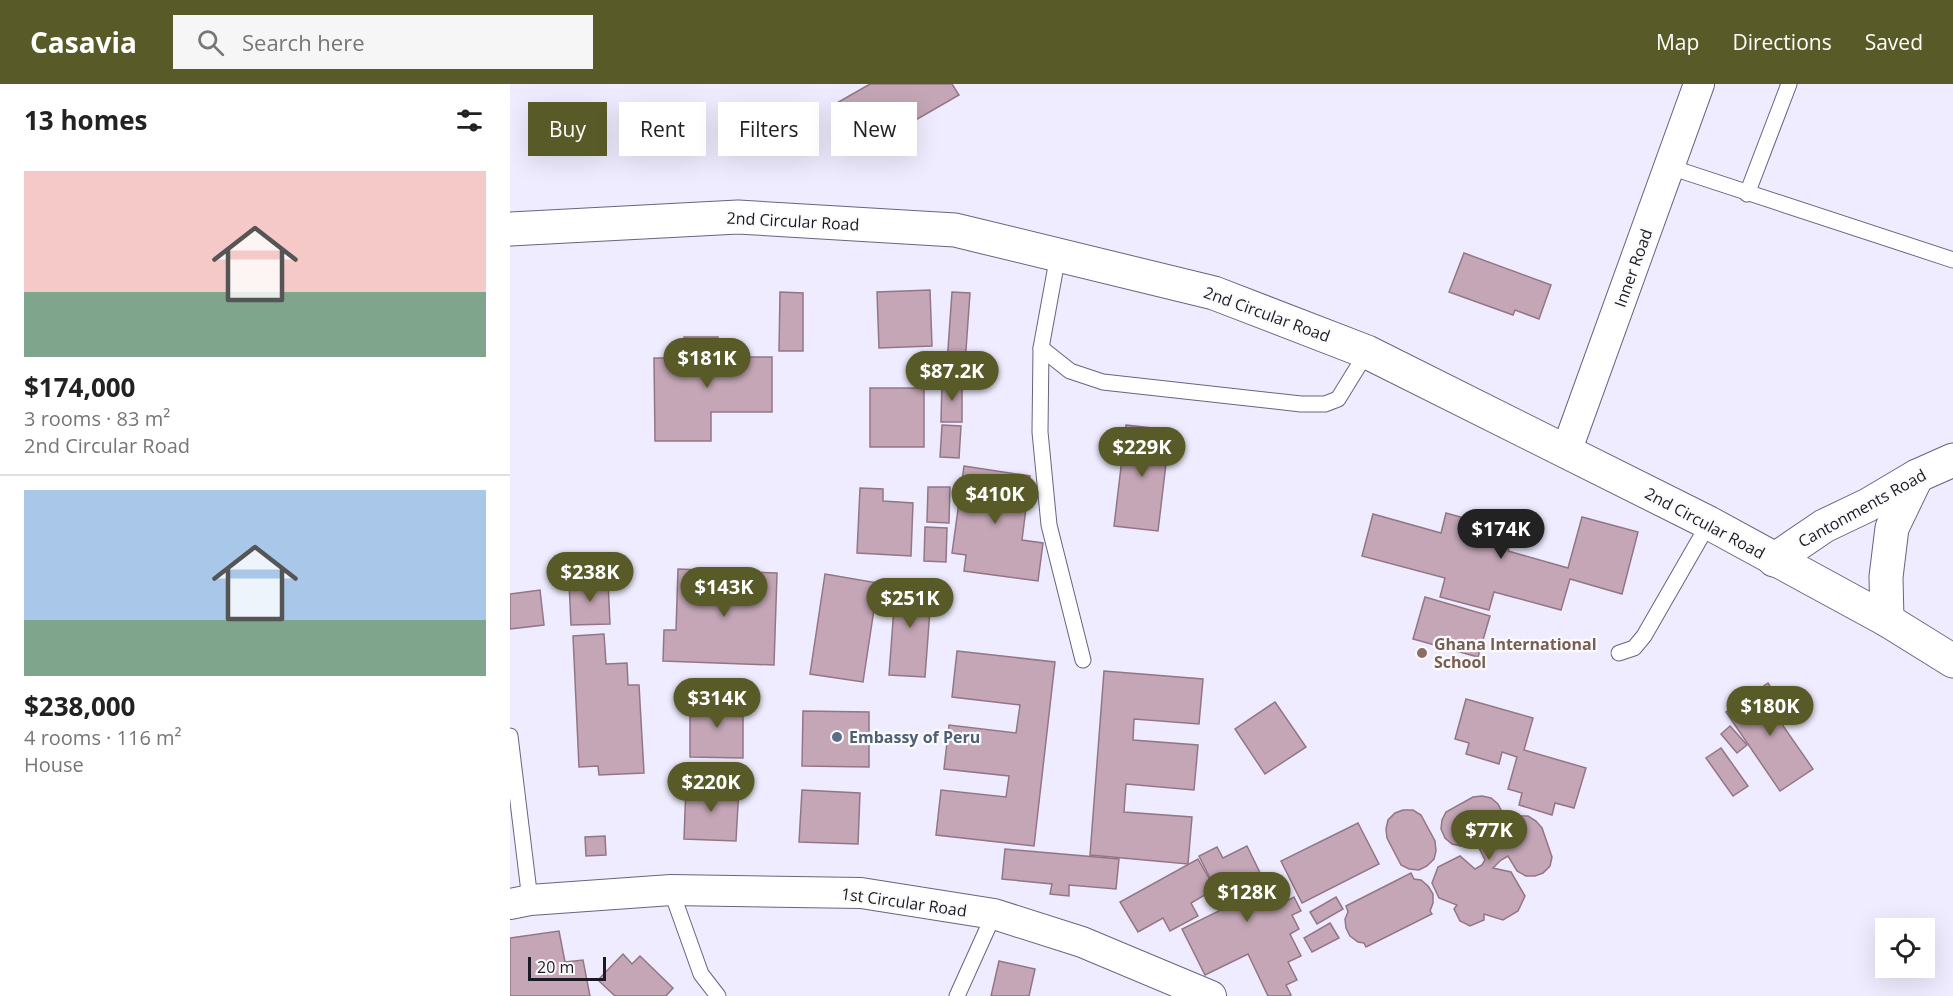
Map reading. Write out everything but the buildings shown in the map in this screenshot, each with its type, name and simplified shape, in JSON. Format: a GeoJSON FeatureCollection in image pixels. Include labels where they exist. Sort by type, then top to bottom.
{"type":"FeatureCollection","features":[{"type":"Feature","properties":{"kind":"street","name":"Inner Road"},"geometry":{"type":"LineString","coordinates":[[1566,452],[1699,84]]}},
{"type":"Feature","properties":{"kind":"street","name":"2nd Circular Road"},"geometry":{"type":"LineString","coordinates":[[510,229],[738,217],[955,230],[1214,293],[1367,352],[1709,523],[1887,620],[1953,662]]}},
{"type":"Feature","properties":{"kind":"street","name":"Cantonments Road"},"geometry":{"type":"LineString","coordinates":[[1774,560],[1824,526],[1868,506],[1917,476],[1953,460]]}},
{"type":"Feature","properties":{"kind":"street"},"geometry":{"type":"LineString","coordinates":[[1887,620],[1886,578],[1892,528],[1917,476]]}},
{"type":"Feature","properties":{"kind":"street","name":"1st Circular Road"},"geometry":{"type":"LineString","coordinates":[[520,902],[672,890],[861,893],[994,914],[1082,942],[1211,996]]}},
{"type":"Feature","properties":{"kind":"lane"},"geometry":{"type":"LineString","coordinates":[[1747,194],[1790,84]]}},
{"type":"Feature","properties":{"kind":"lane"},"geometry":{"type":"LineString","coordinates":[[1670,167],[1953,260]]}},
{"type":"Feature","properties":{"kind":"lane"},"geometry":{"type":"LineString","coordinates":[[1058,255],[1041,348],[1040,432],[1049,525],[1083,660]]}},
{"type":"Feature","properties":{"kind":"lane"},"geometry":{"type":"LineString","coordinates":[[1041,348],[1070,371],[1103,382],[1301,404],[1325,404],[1338,399],[1367,352]]}},
{"type":"Feature","properties":{"kind":"lane"},"geometry":{"type":"LineString","coordinates":[[1619,653],[1634,648],[1644,636],[1709,523]]}},
{"type":"Feature","properties":{"kind":"lane"},"geometry":{"type":"LineString","coordinates":[[510,736],[520,902]]}},
{"type":"Feature","properties":{"kind":"lane"},"geometry":{"type":"LineString","coordinates":[[672,890],[701,974],[718,996]]}},
{"type":"Feature","properties":{"kind":"lane"},"geometry":{"type":"LineString","coordinates":[[957,996],[994,914]]}},
{"type":"Feature","properties":{"kind":"place","name":"Ghana International School"},"geometry":{"type":"Point","coordinates":[1422,653]}},
{"type":"Feature","properties":{"kind":"place","name":"Embassy of Peru"},"geometry":{"type":"Point","coordinates":[837,737]}}]}
